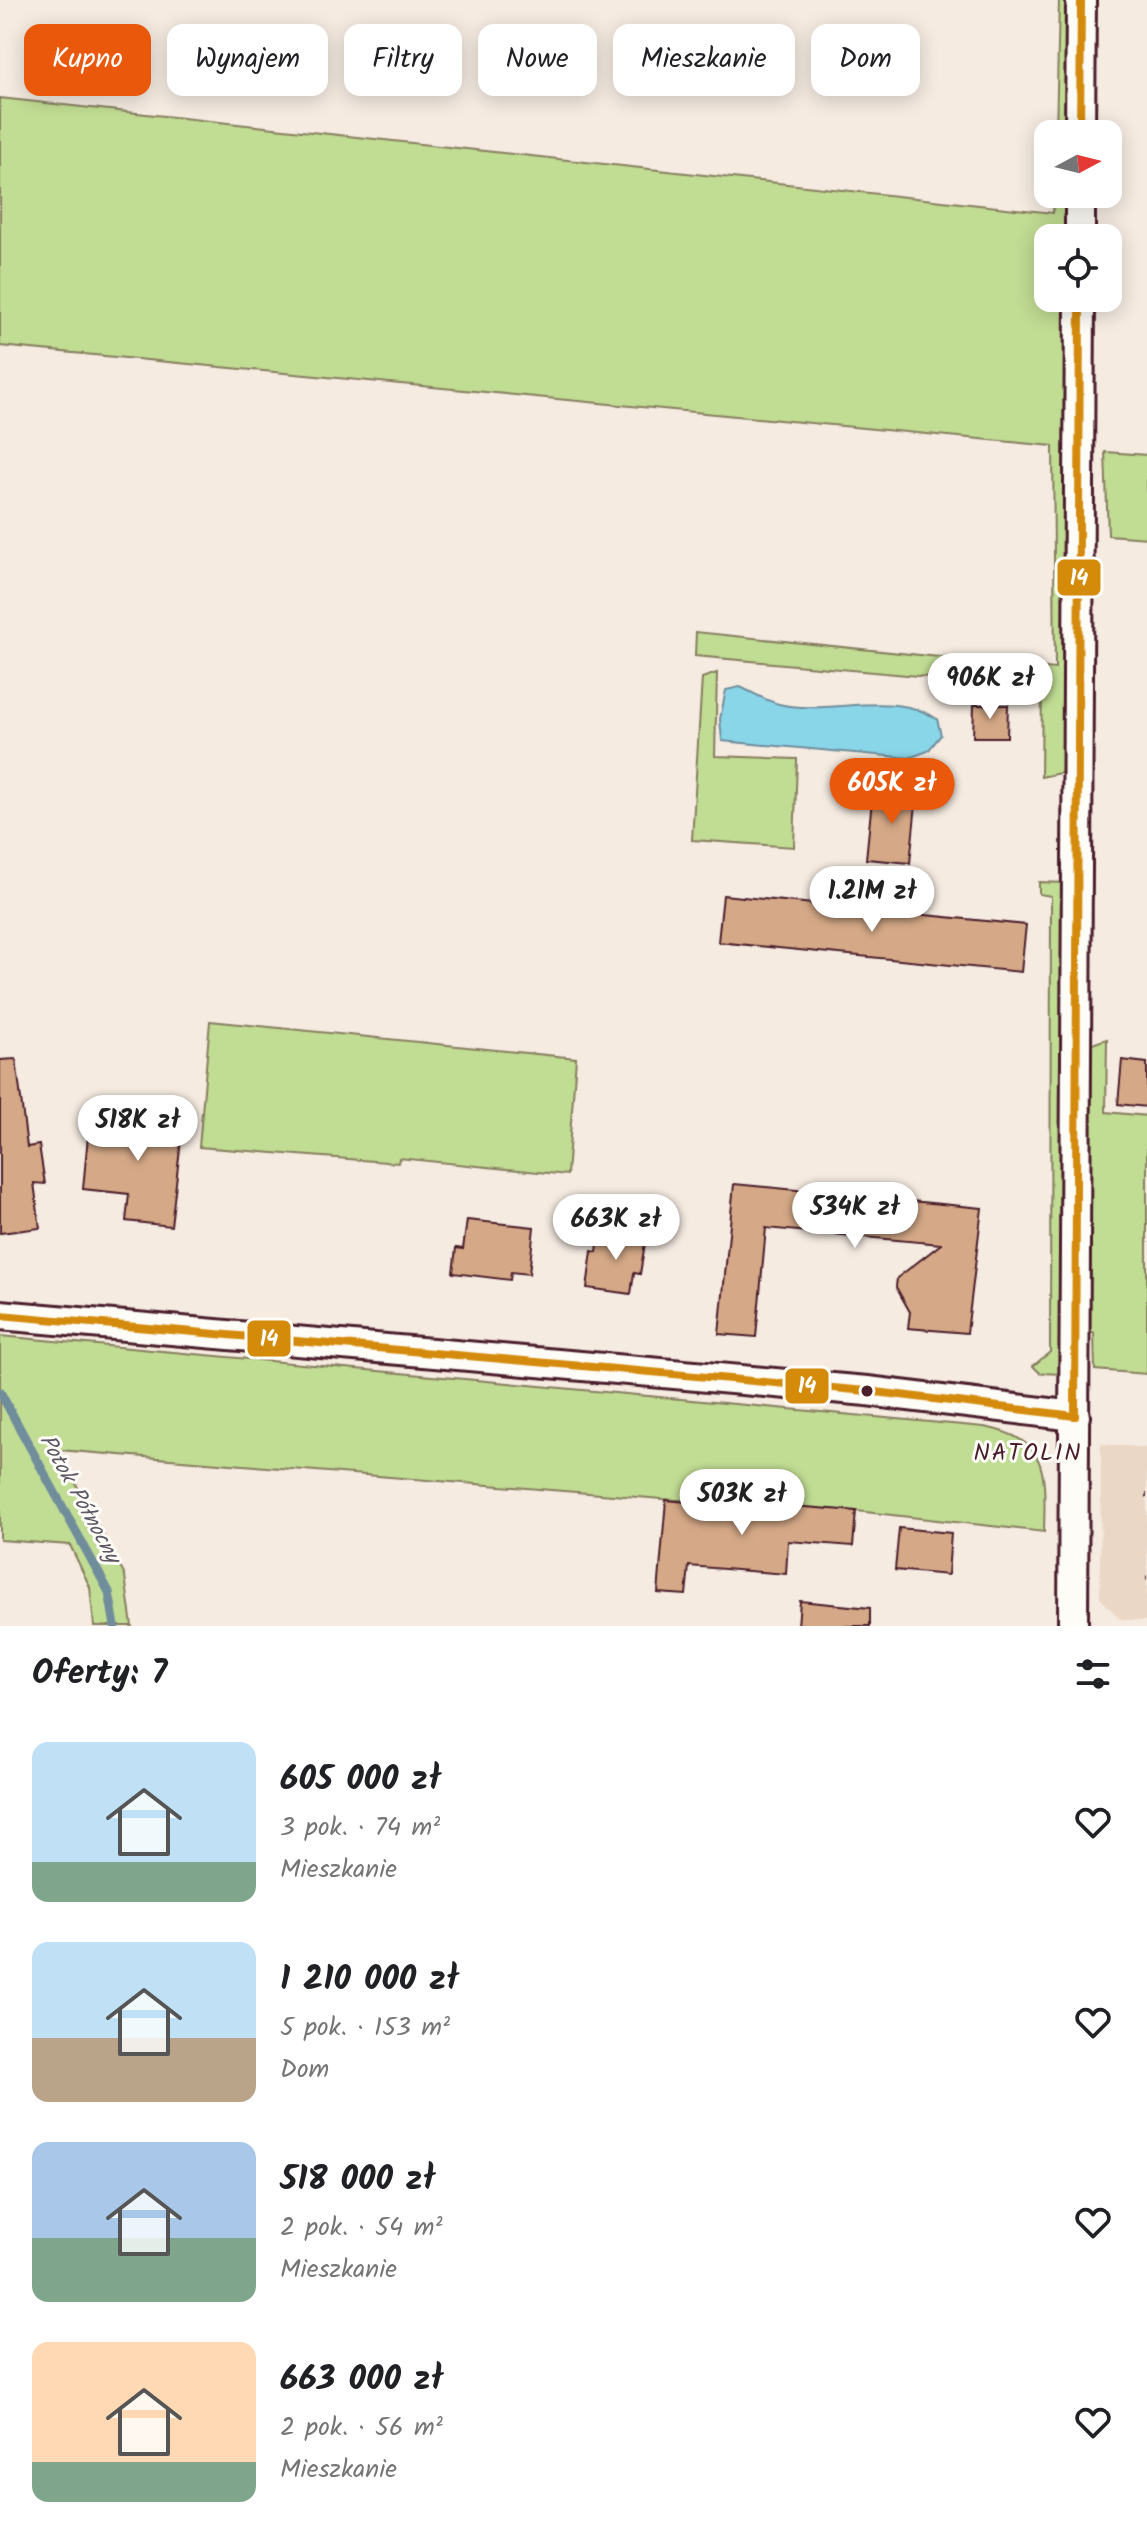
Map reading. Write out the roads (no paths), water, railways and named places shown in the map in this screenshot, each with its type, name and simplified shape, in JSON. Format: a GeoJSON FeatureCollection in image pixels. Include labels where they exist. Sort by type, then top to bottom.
{"type":"FeatureCollection","features":[{"type":"Feature","properties":{"kind":"street"},"geometry":{"type":"LineString","coordinates":[[1080,120],[1081,0]]}},
{"type":"Feature","properties":{"kind":"street"},"geometry":{"type":"LineString","coordinates":[[1073,1626],[1080,312]]}},
{"type":"Feature","properties":{"kind":"street"},"geometry":{"type":"LineString","coordinates":[[0,1315],[867,1391],[1075,1416]]}},
{"type":"Feature","properties":{"kind":"water"},"geometry":{"type":"Polygon","coordinates":[[[740,687],[774,703],[798,707],[881,704],[920,710],[937,719],[941,735],[928,751],[909,758],[722,741],[720,719],[726,690],[740,687]]]}},
{"type":"Feature","properties":{"kind":"waterway","name":"Potok Północny"},"geometry":{"type":"LineString","coordinates":[[0,1392],[109,1592],[115,1626]]}},
{"type":"Feature","properties":{"kind":"district","name":"NATOLIN"},"geometry":{"type":"Point","coordinates":[1028,1453]}}]}
